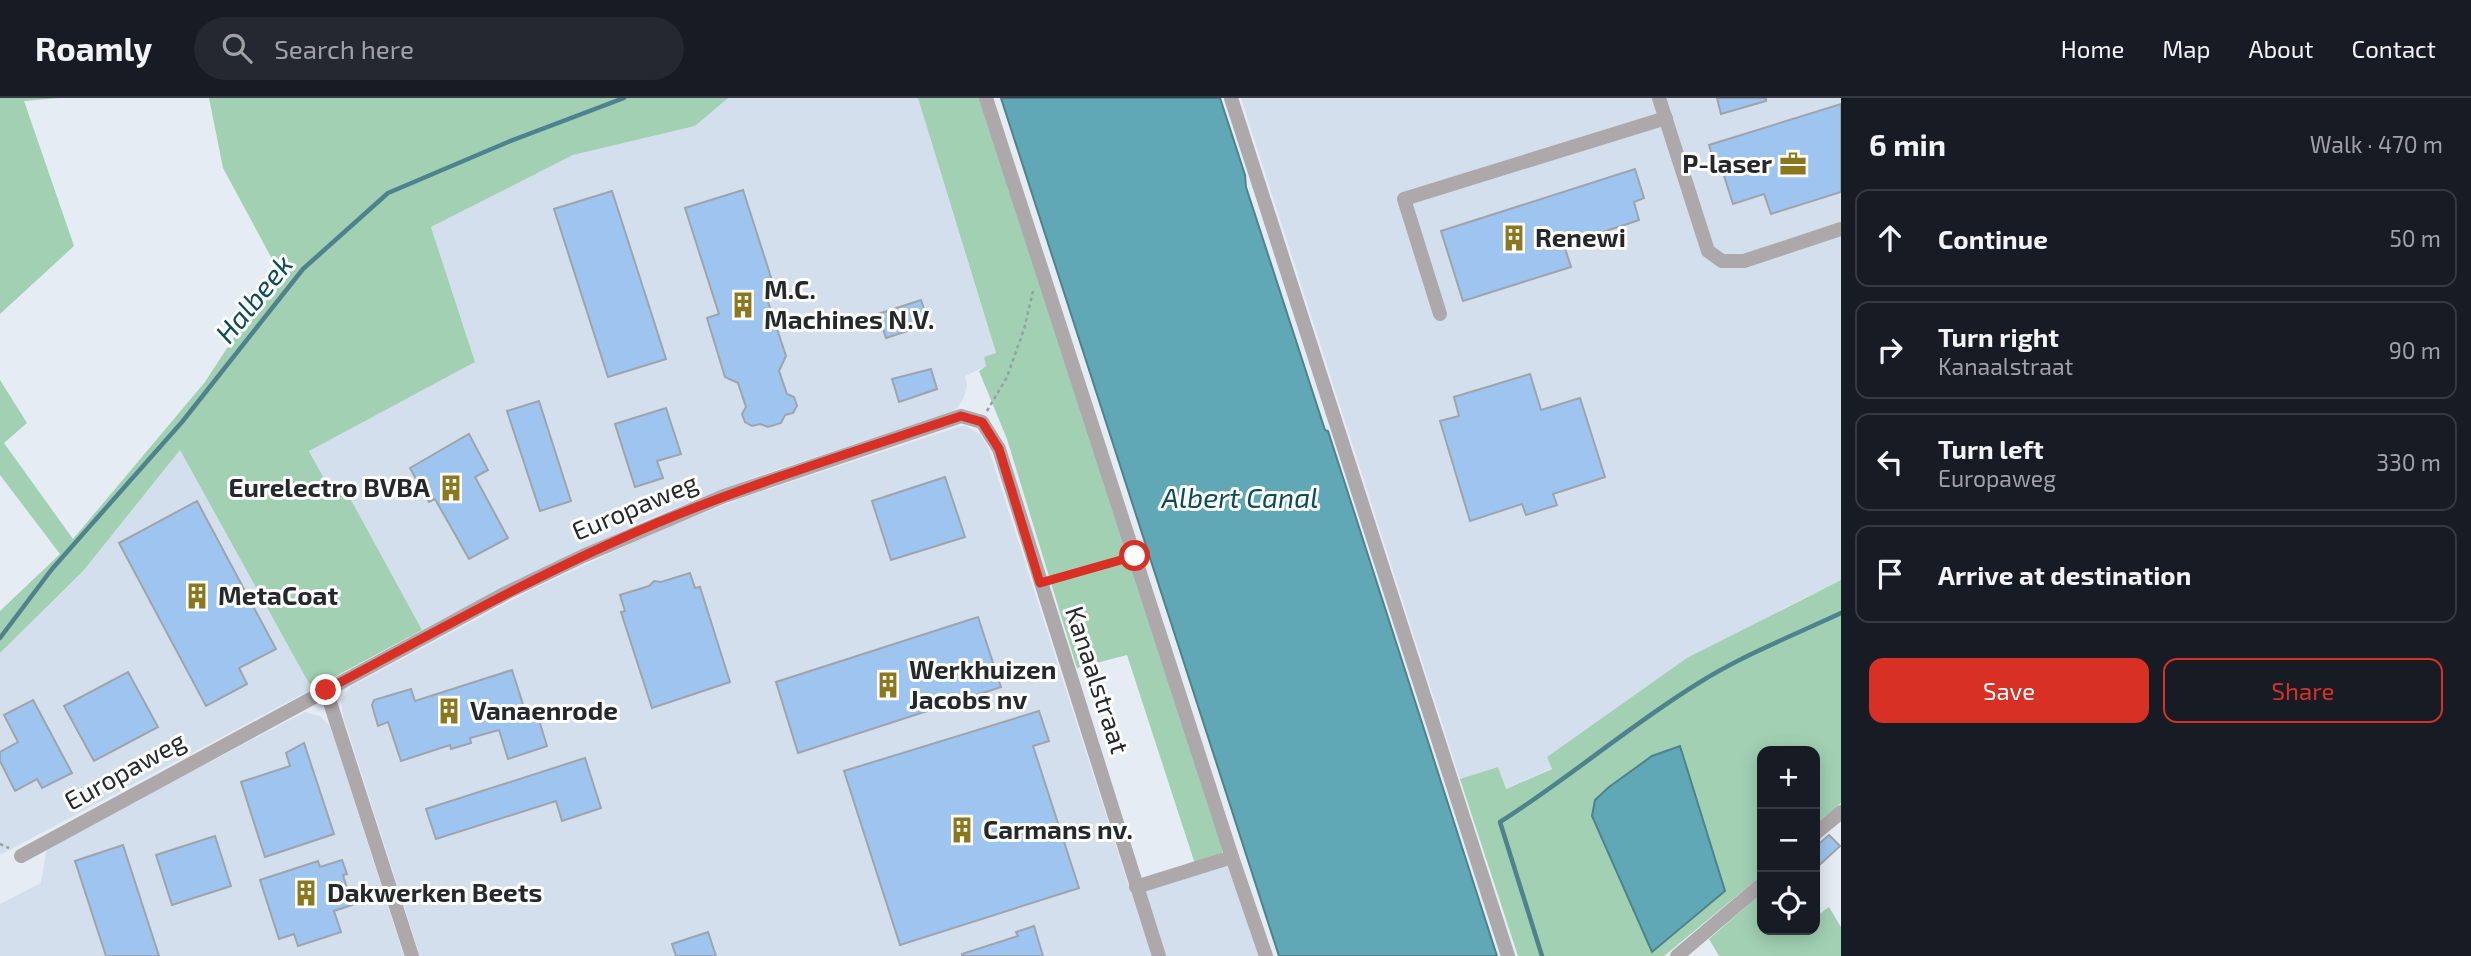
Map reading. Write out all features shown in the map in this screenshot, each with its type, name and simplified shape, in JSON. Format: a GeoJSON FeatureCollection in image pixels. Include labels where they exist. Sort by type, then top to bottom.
{"type":"FeatureCollection","features":[{"type":"Feature","properties":{"kind":"street"},"geometry":{"type":"LineString","coordinates":[[986,98],[1266,956]]}},
{"type":"Feature","properties":{"kind":"street"},"geometry":{"type":"LineString","coordinates":[[1231,98],[1508,956]]}},
{"type":"Feature","properties":{"kind":"street"},"geometry":{"type":"LineString","coordinates":[[1659,98],[1708,251],[1722,261],[1744,261],[1841,229]]}},
{"type":"Feature","properties":{"kind":"street"},"geometry":{"type":"LineString","coordinates":[[1440,314],[1404,199],[1666,118]]}},
{"type":"Feature","properties":{"kind":"street","name":"Europaweg"},"geometry":{"type":"LineString","coordinates":[[21,856],[506,593],[655,524],[724,496],[961,416],[982,422]]}},
{"type":"Feature","properties":{"kind":"street","name":"Kanaalstraat"},"geometry":{"type":"LineString","coordinates":[[982,422],[999,449],[1159,956]]}},
{"type":"Feature","properties":{"kind":"street"},"geometry":{"type":"LineString","coordinates":[[326,690],[412,956]]}},
{"type":"Feature","properties":{"kind":"street"},"geometry":{"type":"LineString","coordinates":[[1820,830],[1841,812]]}},
{"type":"Feature","properties":{"kind":"street"},"geometry":{"type":"LineString","coordinates":[[1136,887],[1232,857]]}},
{"type":"Feature","properties":{"kind":"street"},"geometry":{"type":"LineString","coordinates":[[1677,956],[1757,888]]}},
{"type":"Feature","properties":{"kind":"path"},"geometry":{"type":"LineString","coordinates":[[982,422],[1007,376],[1024,329],[1041,264]]}},
{"type":"Feature","properties":{"kind":"path"},"geometry":{"type":"LineString","coordinates":[[1040,583],[1135,556]]}},
{"type":"Feature","properties":{"kind":"shaded area"},"geometry":{"type":"Polygon","coordinates":[[[728,98],[918,98],[996,354],[984,357],[986,366],[965,376],[967,386],[964,397],[957,408],[949,413],[752,478],[648,519],[517,580],[422,630],[344,487],[332,493],[309,450],[475,362],[431,227],[573,155],[695,126],[728,98]]]}},
{"type":"Feature","properties":{"kind":"shaded area"},"geometry":{"type":"Polygon","coordinates":[[[1241,98],[1841,98],[1841,580],[1784,608],[1547,757],[1552,768],[1505,789],[1498,767],[1460,779],[1241,98]]]}},
{"type":"Feature","properties":{"kind":"shaded area"},"geometry":{"type":"Polygon","coordinates":[[[961,426],[980,434],[988,447],[1131,893],[1219,865],[1228,866],[1262,956],[420,956],[342,712],[342,700],[350,687],[531,590],[665,528],[745,497],[961,426]]]}},
{"type":"Feature","properties":{"kind":"shaded area"},"geometry":{"type":"Polygon","coordinates":[[[180,450],[312,689],[0,855],[0,653],[84,570],[180,450]]]}},
{"type":"Feature","properties":{"kind":"shaded area"},"geometry":{"type":"Polygon","coordinates":[[[305,712],[320,716],[330,726],[404,956],[0,956],[0,904],[41,883],[47,847],[305,712]]]}},
{"type":"Feature","properties":{"kind":"green space"},"geometry":{"type":"Polygon","coordinates":[[[0,98],[59,98],[24,101],[74,246],[0,314],[0,98]]]}},
{"type":"Feature","properties":{"kind":"green space"},"geometry":{"type":"Polygon","coordinates":[[[209,98],[728,98],[695,126],[573,155],[431,227],[475,362],[309,451],[332,493],[344,487],[422,630],[312,689],[180,450],[84,570],[0,653],[0,611],[60,554],[0,475],[0,380],[27,423],[4,443],[73,539],[205,382],[278,270],[223,168],[209,98]]]}},
{"type":"Feature","properties":{"kind":"green space"},"geometry":{"type":"Polygon","coordinates":[[[918,98],[982,98],[1224,847],[1221,856],[1195,864],[1127,655],[1077,668],[1007,439],[979,371],[986,366],[984,357],[996,353],[918,98]]]}},
{"type":"Feature","properties":{"kind":"green space"},"geometry":{"type":"Polygon","coordinates":[[[1841,580],[1841,803],[1820,821],[1820,746],[1757,746],[1757,879],[1664,956],[1518,956],[1460,779],[1498,767],[1506,789],[1552,769],[1547,757],[1687,658],[1841,580]]]}},
{"type":"Feature","properties":{"kind":"green space"},"geometry":{"type":"Polygon","coordinates":[[[1757,897],[1757,935],[1820,935],[1820,913],[1829,907],[1841,927],[1841,956],[1719,956],[1709,939],[1757,897]]]}},
{"type":"Feature","properties":{"kind":"water","name":"Albert Canal"},"geometry":{"type":"Polygon","coordinates":[[[1001,98],[1220,98],[1245,175],[1246,187],[1325,430],[1328,431],[1497,956],[1279,956],[1001,98]]]}},
{"type":"Feature","properties":{"kind":"water"},"geometry":{"type":"Polygon","coordinates":[[[1680,746],[1725,891],[1652,952],[1592,816],[1595,800],[1609,787],[1652,756],[1680,746]]]}},
{"type":"Feature","properties":{"kind":"building"},"geometry":{"type":"Polygon","coordinates":[[[1717,98],[1766,98],[1766,101],[1721,114],[1717,98]]]}},
{"type":"Feature","properties":{"kind":"building"},"geometry":{"type":"Polygon","coordinates":[[[1841,104],[1841,192],[1771,214],[1764,194],[1733,204],[1720,163],[1715,165],[1709,145],[1841,104]]]}},
{"type":"Feature","properties":{"kind":"building","name":"Renewi"},"geometry":{"type":"Polygon","coordinates":[[[1635,169],[1644,198],[1634,202],[1639,220],[1564,245],[1571,267],[1463,301],[1441,231],[1635,169]]]}},
{"type":"Feature","properties":{"kind":"building","name":"M.C. Machines N.V."},"geometry":{"type":"Polygon","coordinates":[[[743,190],[776,293],[766,296],[786,356],[779,371],[787,394],[794,397],[797,406],[793,413],[785,415],[781,423],[768,427],[760,424],[752,426],[745,422],[742,414],[746,407],[738,383],[725,377],[707,318],[719,314],[685,208],[743,190]]]}},
{"type":"Feature","properties":{"kind":"building"},"geometry":{"type":"Polygon","coordinates":[[[612,191],[666,359],[608,377],[554,209],[612,191]]]}},
{"type":"Feature","properties":{"kind":"building"},"geometry":{"type":"Polygon","coordinates":[[[921,300],[929,324],[886,338],[878,314],[921,300]]]}},
{"type":"Feature","properties":{"kind":"building"},"geometry":{"type":"Polygon","coordinates":[[[931,369],[937,389],[899,402],[892,379],[931,369]]]}},
{"type":"Feature","properties":{"kind":"building"},"geometry":{"type":"Polygon","coordinates":[[[1530,374],[1541,410],[1580,398],[1605,477],[1553,494],[1557,505],[1526,515],[1522,504],[1470,521],[1440,421],[1459,416],[1454,397],[1530,374]]]}},
{"type":"Feature","properties":{"kind":"building"},"geometry":{"type":"Polygon","coordinates":[[[539,401],[571,501],[540,511],[507,411],[539,401]]]}},
{"type":"Feature","properties":{"kind":"building"},"geometry":{"type":"Polygon","coordinates":[[[666,408],[681,454],[657,461],[663,478],[635,487],[615,424],[666,408]]]}},
{"type":"Feature","properties":{"kind":"building","name":"Eurelectro BVBA"},"geometry":{"type":"Polygon","coordinates":[[[469,434],[488,470],[475,477],[508,538],[469,559],[435,499],[429,502],[410,468],[469,434]]]}},
{"type":"Feature","properties":{"kind":"building"},"geometry":{"type":"Polygon","coordinates":[[[945,477],[965,537],[891,560],[872,501],[945,477]]]}},
{"type":"Feature","properties":{"kind":"building","name":"MetaCoat"},"geometry":{"type":"Polygon","coordinates":[[[197,501],[276,649],[239,668],[247,684],[206,706],[119,543],[197,501]]]}},
{"type":"Feature","properties":{"kind":"building"},"geometry":{"type":"Polygon","coordinates":[[[690,573],[695,588],[700,587],[730,682],[652,708],[621,612],[625,611],[620,595],[649,586],[654,581],[661,582],[690,573]]]}},
{"type":"Feature","properties":{"kind":"building","name":"Werkhuizen Jacobs nv"},"geometry":{"type":"Polygon","coordinates":[[[978,617],[1001,687],[798,753],[776,682],[978,617]]]}},
{"type":"Feature","properties":{"kind":"building","name":"Vanaenrode"},"geometry":{"type":"Polygon","coordinates":[[[512,670],[528,720],[538,717],[547,746],[508,759],[499,730],[470,738],[471,743],[451,749],[450,745],[401,761],[388,722],[378,726],[372,705],[374,700],[411,689],[415,701],[512,670]]]}},
{"type":"Feature","properties":{"kind":"building"},"geometry":{"type":"Polygon","coordinates":[[[128,672],[158,727],[94,761],[64,706],[128,672]]]}},
{"type":"Feature","properties":{"kind":"building"},"geometry":{"type":"Polygon","coordinates":[[[33,700],[72,773],[42,788],[37,779],[15,791],[0,761],[0,752],[18,742],[4,715],[33,700]]]}},
{"type":"Feature","properties":{"kind":"building","name":"Carmans nv."},"geometry":{"type":"Polygon","coordinates":[[[1039,711],[1049,741],[1033,746],[1079,888],[900,945],[844,771],[1039,711]]]}},
{"type":"Feature","properties":{"kind":"building"},"geometry":{"type":"Polygon","coordinates":[[[304,743],[334,834],[265,857],[241,782],[290,766],[286,753],[304,743]]]}},
{"type":"Feature","properties":{"kind":"building"},"geometry":{"type":"Polygon","coordinates":[[[585,758],[601,808],[562,821],[556,801],[436,839],[426,809],[585,758]]]}},
{"type":"Feature","properties":{"kind":"building"},"geometry":{"type":"Polygon","coordinates":[[[1829,835],[1840,846],[1820,864],[1820,843],[1829,835]]]}},
{"type":"Feature","properties":{"kind":"building"},"geometry":{"type":"Polygon","coordinates":[[[215,836],[231,886],[172,905],[156,855],[215,836]]]}},
{"type":"Feature","properties":{"kind":"building"},"geometry":{"type":"Polygon","coordinates":[[[123,845],[159,956],[106,956],[75,861],[123,845]]]}},
{"type":"Feature","properties":{"kind":"building","name":"Dakwerken Beets"},"geometry":{"type":"Polygon","coordinates":[[[342,860],[347,874],[343,875],[352,905],[334,911],[341,932],[298,946],[294,934],[279,939],[260,880],[318,861],[320,867],[342,860]]]}},
{"type":"Feature","properties":{"kind":"building"},"geometry":{"type":"Polygon","coordinates":[[[1034,926],[1043,956],[962,956],[1018,936],[1016,932],[1034,926]]]}},
{"type":"Feature","properties":{"kind":"building"},"geometry":{"type":"Polygon","coordinates":[[[708,932],[716,956],[676,956],[672,944],[708,932]]]}},
{"type":"Feature","properties":{"kind":"waterway","name":"Halbeek"},"geometry":{"type":"LineString","coordinates":[[0,638],[52,569],[182,422],[303,269],[388,193],[508,142],[624,98]]}},
{"type":"Feature","properties":{"kind":"waterway"},"geometry":{"type":"LineString","coordinates":[[1542,956],[1500,822],[1697,684],[1750,655],[1841,613]]}},
{"type":"Feature","properties":{"kind":"place","name":"P-laser"},"geometry":{"type":"Point","coordinates":[1793,164]}},
{"type":"Feature","properties":{"kind":"place","name":"Renewi"},"geometry":{"type":"Point","coordinates":[1514,238]}},
{"type":"Feature","properties":{"kind":"place","name":"M.C. Machines N.V."},"geometry":{"type":"Point","coordinates":[743,305]}},
{"type":"Feature","properties":{"kind":"place","name":"Eurelectro BVBA"},"geometry":{"type":"Point","coordinates":[451,488]}},
{"type":"Feature","properties":{"kind":"place","name":"MetaCoat"},"geometry":{"type":"Point","coordinates":[197,596]}},
{"type":"Feature","properties":{"kind":"place","name":"Werkhuizen Jacobs nv"},"geometry":{"type":"Point","coordinates":[888,685]}},
{"type":"Feature","properties":{"kind":"place","name":"Vanaenrode"},"geometry":{"type":"Point","coordinates":[449,711]}},
{"type":"Feature","properties":{"kind":"place","name":"Carmans nv."},"geometry":{"type":"Point","coordinates":[962,830]}},
{"type":"Feature","properties":{"kind":"place","name":"Dakwerken Beets"},"geometry":{"type":"Point","coordinates":[306,893]}},
{"type":"Feature","properties":{"kind":"route"},"geometry":{"type":"LineString","coordinates":[[326,690],[506,593],[655,524],[724,496],[961,416],[982,422],[999,449],[1040,583],[1135,556]]}}]}
